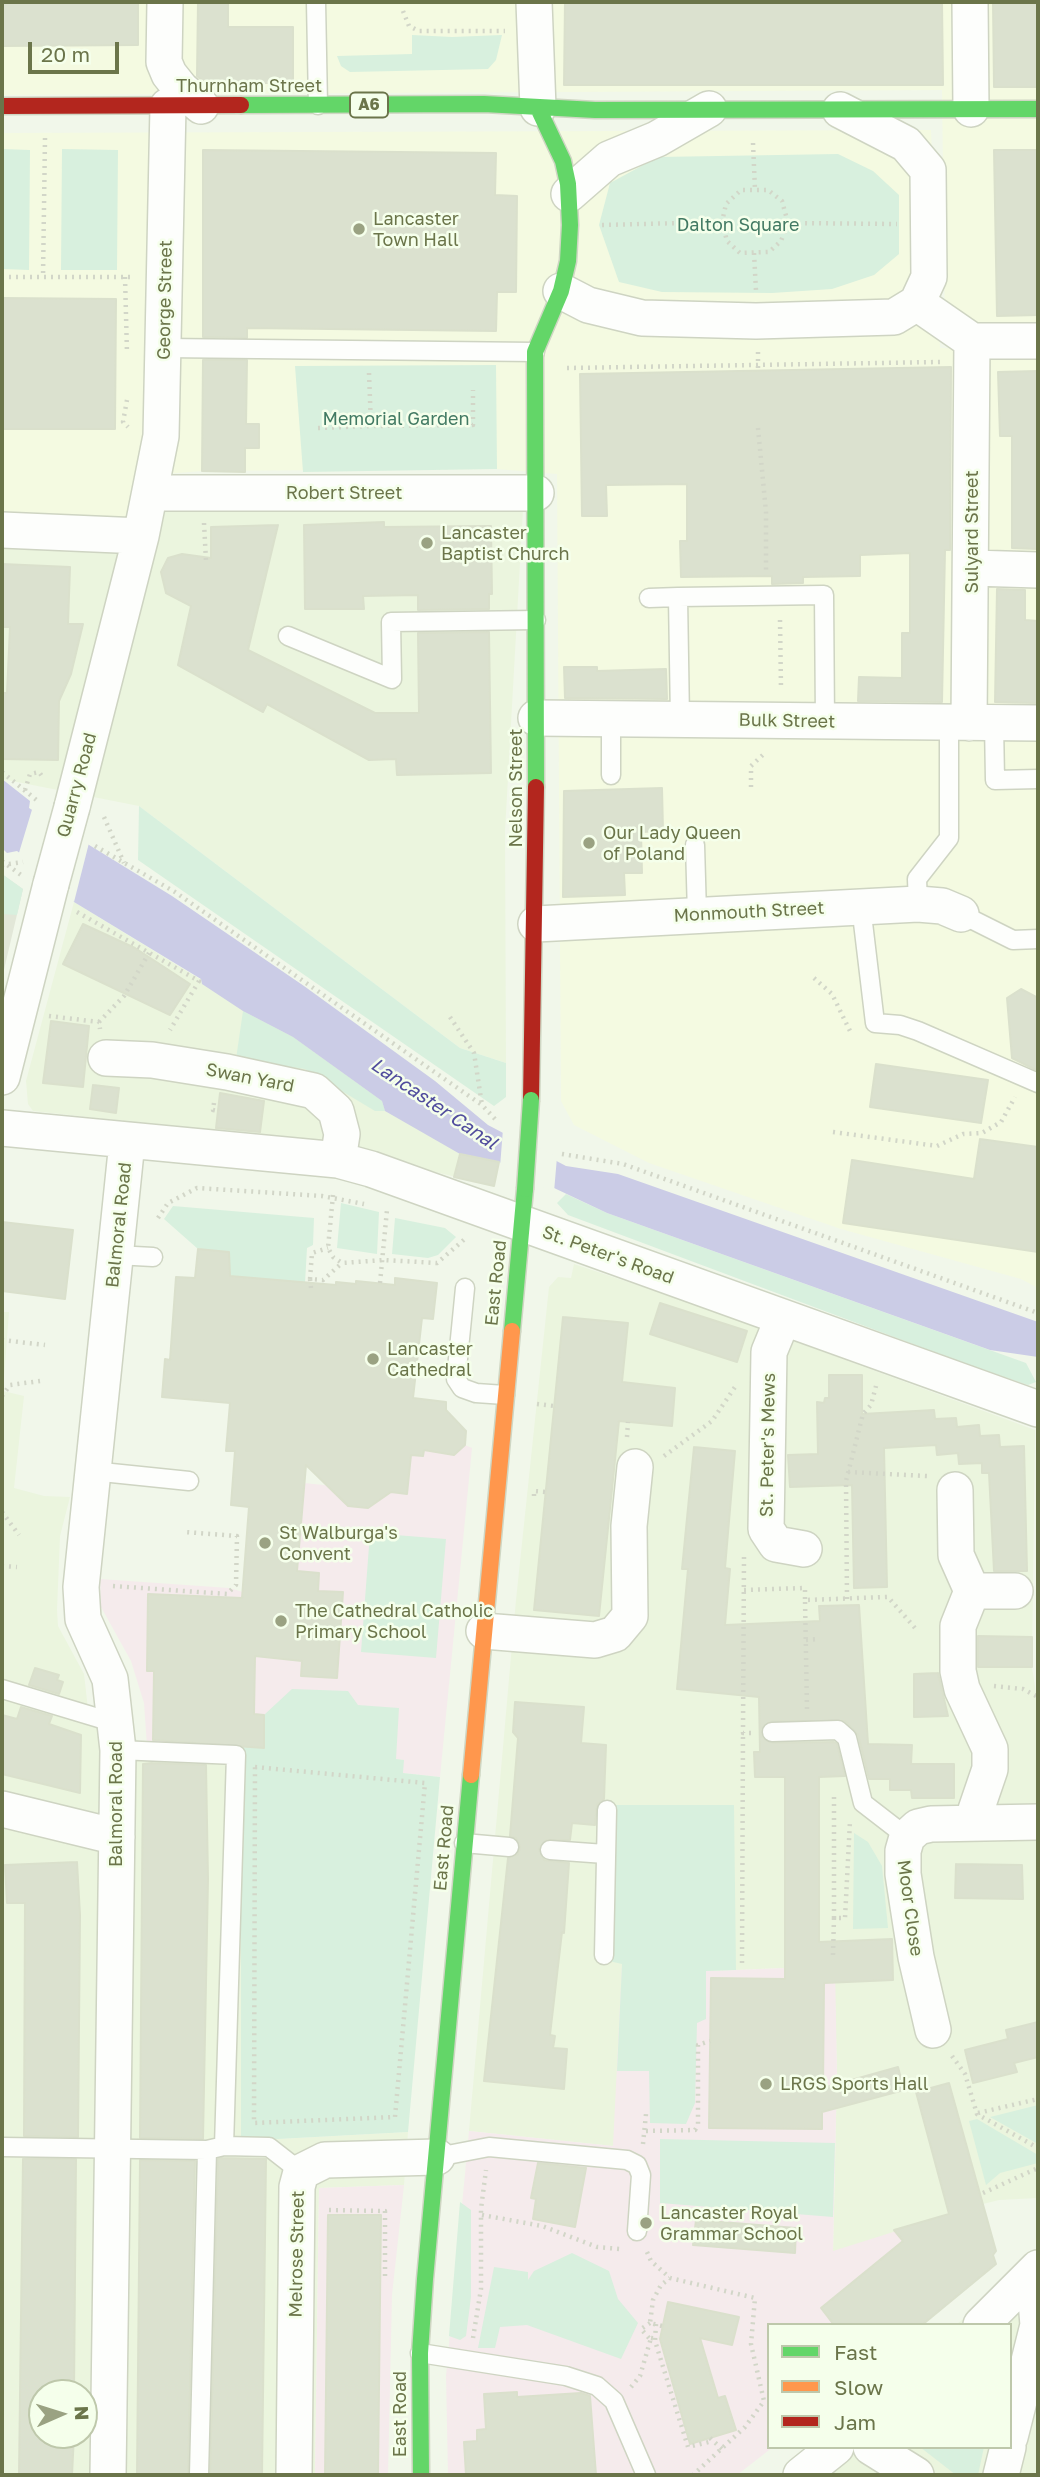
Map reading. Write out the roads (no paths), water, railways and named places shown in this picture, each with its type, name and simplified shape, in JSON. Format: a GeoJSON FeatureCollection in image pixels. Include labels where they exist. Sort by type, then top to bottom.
{"type":"FeatureCollection","features":[{"type":"Feature","properties":{"kind":"street"},"geometry":{"type":"LineString","coordinates":[[165,2],[164,62],[169,75],[181,89],[184,106]]}},
{"type":"Feature","properties":{"kind":"street"},"geometry":{"type":"LineString","coordinates":[[534,2],[538,108],[558,149],[569,194],[568,261],[561,291],[535,360]]}},
{"type":"Feature","properties":{"kind":"street"},"geometry":{"type":"LineString","coordinates":[[970,2],[971,109]]}},
{"type":"Feature","properties":{"kind":"street","name":"Thurnham Street"},"geometry":{"type":"LineString","coordinates":[[2,106],[484,104],[538,108]]}},
{"type":"Feature","properties":{"kind":"street","name":"George Street"},"geometry":{"type":"LineString","coordinates":[[152,493],[161,436],[165,348],[184,106]]}},
{"type":"Feature","properties":{"kind":"street","name":"A6"},"geometry":{"type":"LineString","coordinates":[[538,108],[1038,109]]}},
{"type":"Feature","properties":{"kind":"street"},"geometry":{"type":"LineString","coordinates":[[569,194],[609,159],[657,139],[709,109]]}},
{"type":"Feature","properties":{"kind":"street"},"geometry":{"type":"LineString","coordinates":[[561,291],[588,305],[642,318],[756,321],[894,317],[917,303],[929,277],[928,170],[906,144],[840,110]]}},
{"type":"Feature","properties":{"kind":"street"},"geometry":{"type":"LineString","coordinates":[[917,303],[972,351],[1038,341]]}},
{"type":"Feature","properties":{"kind":"street","name":"Sulyard Street"},"geometry":{"type":"LineString","coordinates":[[971,723],[972,351]]}},
{"type":"Feature","properties":{"kind":"street","name":"Nelson Street"},"geometry":{"type":"LineString","coordinates":[[522,1224],[531,1100],[536,923],[535,360]]}},
{"type":"Feature","properties":{"kind":"street","name":"Robert Street"},"geometry":{"type":"LineString","coordinates":[[152,493],[536,493]]}},
{"type":"Feature","properties":{"kind":"street","name":"Quarry Road"},"geometry":{"type":"LineString","coordinates":[[2,1077],[51,884],[64,797],[152,493]]}},
{"type":"Feature","properties":{"kind":"street"},"geometry":{"type":"LineString","coordinates":[[2,530],[141,536]]}},
{"type":"Feature","properties":{"kind":"street"},"geometry":{"type":"LineString","coordinates":[[972,568],[1038,570]]}},
{"type":"Feature","properties":{"kind":"street","name":"Bulk Street"},"geometry":{"type":"LineString","coordinates":[[536,719],[1038,723]]}},
{"type":"Feature","properties":{"kind":"street","name":"Monmouth Street"},"geometry":{"type":"LineString","coordinates":[[536,923],[918,904],[942,906],[961,914]]}},
{"type":"Feature","properties":{"kind":"street","name":"Swan Yard"},"geometry":{"type":"LineString","coordinates":[[106,1058],[152,1060],[314,1091],[336,1111],[342,1134],[338,1160]]}},
{"type":"Feature","properties":{"kind":"street","name":"St. Peter's Road"},"geometry":{"type":"LineString","coordinates":[[2,1128],[338,1160],[1038,1409]]}},
{"type":"Feature","properties":{"kind":"street","name":"Balmoral Road"},"geometry":{"type":"LineString","coordinates":[[108,2475],[117,1737],[110,1679],[83,1619],[81,1582],[127,1142]]}},
{"type":"Feature","properties":{"kind":"street","name":"East Road"},"geometry":{"type":"LineString","coordinates":[[421,2475],[419,2353],[522,1224]]}},
{"type":"Feature","properties":{"kind":"street","name":"St. Peter's Mews"},"geometry":{"type":"LineString","coordinates":[[783,1318],[769,1352],[766,1529],[776,1544],[804,1549]]}},
{"type":"Feature","properties":{"kind":"street"},"geometry":{"type":"LineString","coordinates":[[484,1631],[596,1640],[615,1634],[630,1616],[629,1526],[635,1467]]}},
{"type":"Feature","properties":{"kind":"street"},"geometry":{"type":"LineString","coordinates":[[955,1490],[956,1555],[972,1591],[961,1614],[956,1635],[962,1689],[990,1749],[990,1769],[976,1810],[976,1823]]}},
{"type":"Feature","properties":{"kind":"street"},"geometry":{"type":"LineString","coordinates":[[972,1591],[1016,1591]]}},
{"type":"Feature","properties":{"kind":"street"},"geometry":{"type":"LineString","coordinates":[[2,1809],[117,1837]]}},
{"type":"Feature","properties":{"kind":"street","name":"Moor Close"},"geometry":{"type":"LineString","coordinates":[[933,2030],[916,1957],[903,1874],[903,1851],[907,1837],[918,1827],[931,1824],[1038,1822]]}},
{"type":"Feature","properties":{"kind":"street","name":"Melrose Street"},"geometry":{"type":"LineString","coordinates":[[294,2475],[297,2186],[301,2172],[325,2160],[437,2157]]}},
{"type":"Feature","properties":{"kind":"street"},"geometry":{"type":"LineString","coordinates":[[983,2323],[1036,2272]]}},
{"type":"Feature","properties":{"kind":"street"},"geometry":{"type":"LineString","coordinates":[[1012,2429],[1038,2325],[1036,2272]]}},
{"type":"Feature","properties":{"kind":"street"},"geometry":{"type":"LineString","coordinates":[[801,2475],[834,2449]]}},
{"type":"Feature","properties":{"kind":"street"},"geometry":{"type":"LineString","coordinates":[[874,2449],[916,2475]]}},
{"type":"Feature","properties":{"kind":"street"},"geometry":{"type":"LineString","coordinates":[[1001,2475],[1008,2449]]}},
{"type":"Feature","properties":{"kind":"lane"},"geometry":{"type":"LineString","coordinates":[[316,2],[318,105]]}},
{"type":"Feature","properties":{"kind":"lane"},"geometry":{"type":"LineString","coordinates":[[165,348],[368,351],[535,360]]}},
{"type":"Feature","properties":{"kind":"lane"},"geometry":{"type":"LineString","coordinates":[[649,598],[824,595],[825,722]]}},
{"type":"Feature","properties":{"kind":"lane"},"geometry":{"type":"LineString","coordinates":[[678,597],[680,720]]}},
{"type":"Feature","properties":{"kind":"lane"},"geometry":{"type":"LineString","coordinates":[[288,636],[392,679],[391,622],[536,620]]}},
{"type":"Feature","properties":{"kind":"lane"},"geometry":{"type":"LineString","coordinates":[[611,720],[611,775]]}},
{"type":"Feature","properties":{"kind":"lane"},"geometry":{"type":"LineString","coordinates":[[971,723],[995,780],[1038,779]]}},
{"type":"Feature","properties":{"kind":"lane"},"geometry":{"type":"LineString","coordinates":[[918,904],[917,879],[949,838],[971,723]]}},
{"type":"Feature","properties":{"kind":"lane"},"geometry":{"type":"LineString","coordinates":[[695,845],[696,914]]}},
{"type":"Feature","properties":{"kind":"lane"},"geometry":{"type":"LineString","coordinates":[[861,906],[876,1023],[893,1023],[918,1031],[1033,1082]]}},
{"type":"Feature","properties":{"kind":"lane"},"geometry":{"type":"LineString","coordinates":[[961,914],[1013,940],[1038,939]]}},
{"type":"Feature","properties":{"kind":"lane"},"geometry":{"type":"LineString","coordinates":[[116,1255],[153,1257]]}},
{"type":"Feature","properties":{"kind":"lane"},"geometry":{"type":"LineString","coordinates":[[465,1288],[456,1379],[462,1388],[476,1394],[505,1395]]}},
{"type":"Feature","properties":{"kind":"lane"},"geometry":{"type":"LineString","coordinates":[[92,1471],[189,1481]]}},
{"type":"Feature","properties":{"kind":"lane"},"geometry":{"type":"LineString","coordinates":[[2,1689],[117,1737],[236,1755],[199,2475]]}},
{"type":"Feature","properties":{"kind":"lane"},"geometry":{"type":"LineString","coordinates":[[772,1732],[838,1730],[847,1738],[863,1803],[907,1837]]}},
{"type":"Feature","properties":{"kind":"lane"},"geometry":{"type":"LineString","coordinates":[[604,1955],[607,1810]]}},
{"type":"Feature","properties":{"kind":"lane"},"geometry":{"type":"LineString","coordinates":[[464,1843],[509,1847]]}},
{"type":"Feature","properties":{"kind":"lane"},"geometry":{"type":"LineString","coordinates":[[550,1850],[605,1854]]}},
{"type":"Feature","properties":{"kind":"lane"},"geometry":{"type":"LineString","coordinates":[[2,2147],[269,2147],[301,2172]]}},
{"type":"Feature","properties":{"kind":"lane"},"geometry":{"type":"LineString","coordinates":[[437,2157],[489,2147],[627,2160],[637,2165],[641,2175],[637,2231]]}},
{"type":"Feature","properties":{"kind":"lane"},"geometry":{"type":"LineString","coordinates":[[419,2353],[566,2376],[597,2386],[609,2394],[646,2475]]}},
{"type":"Feature","properties":{"kind":"water","name":"Lancaster Canal"},"geometry":{"type":"Polygon","coordinates":[[[2,779],[30,801],[29,808],[172,896],[304,986],[435,1081],[488,1125],[566,1166],[618,1174],[1038,1322],[1038,1357],[990,1350],[607,1213],[499,1162],[460,1154],[385,1111],[382,1101],[293,1037],[243,1011],[202,984],[201,979],[74,902],[68,889],[17,851],[7,853],[2,848],[2,779]]]}},
{"type":"Feature","properties":{"kind":"place","name":"Lancaster Town Hall"},"geometry":{"type":"Point","coordinates":[359,229]}},
{"type":"Feature","properties":{"kind":"place","name":"Lancaster Baptist Church"},"geometry":{"type":"Point","coordinates":[427,543]}},
{"type":"Feature","properties":{"kind":"place","name":"Our Lady Queen of Poland"},"geometry":{"type":"Point","coordinates":[589,843]}},
{"type":"Feature","properties":{"kind":"place","name":"Lancaster Cathedral"},"geometry":{"type":"Point","coordinates":[373,1359]}},
{"type":"Feature","properties":{"kind":"place","name":"St Walburga's Convent"},"geometry":{"type":"Point","coordinates":[265,1543]}},
{"type":"Feature","properties":{"kind":"place","name":"The Cathedral Catholic Primary School"},"geometry":{"type":"Point","coordinates":[281,1621]}},
{"type":"Feature","properties":{"kind":"place","name":"LRGS Sports Hall"},"geometry":{"type":"Point","coordinates":[766,2084]}},
{"type":"Feature","properties":{"kind":"place","name":"Lancaster Royal Grammar School"},"geometry":{"type":"Point","coordinates":[646,2223]}},
{"type":"Feature","properties":{"kind":"park label","name":"Dalton Square"},"geometry":{"type":"Point","coordinates":[738,225]}},
{"type":"Feature","properties":{"kind":"park label","name":"Memorial Garden"},"geometry":{"type":"Point","coordinates":[396,419]}}]}
